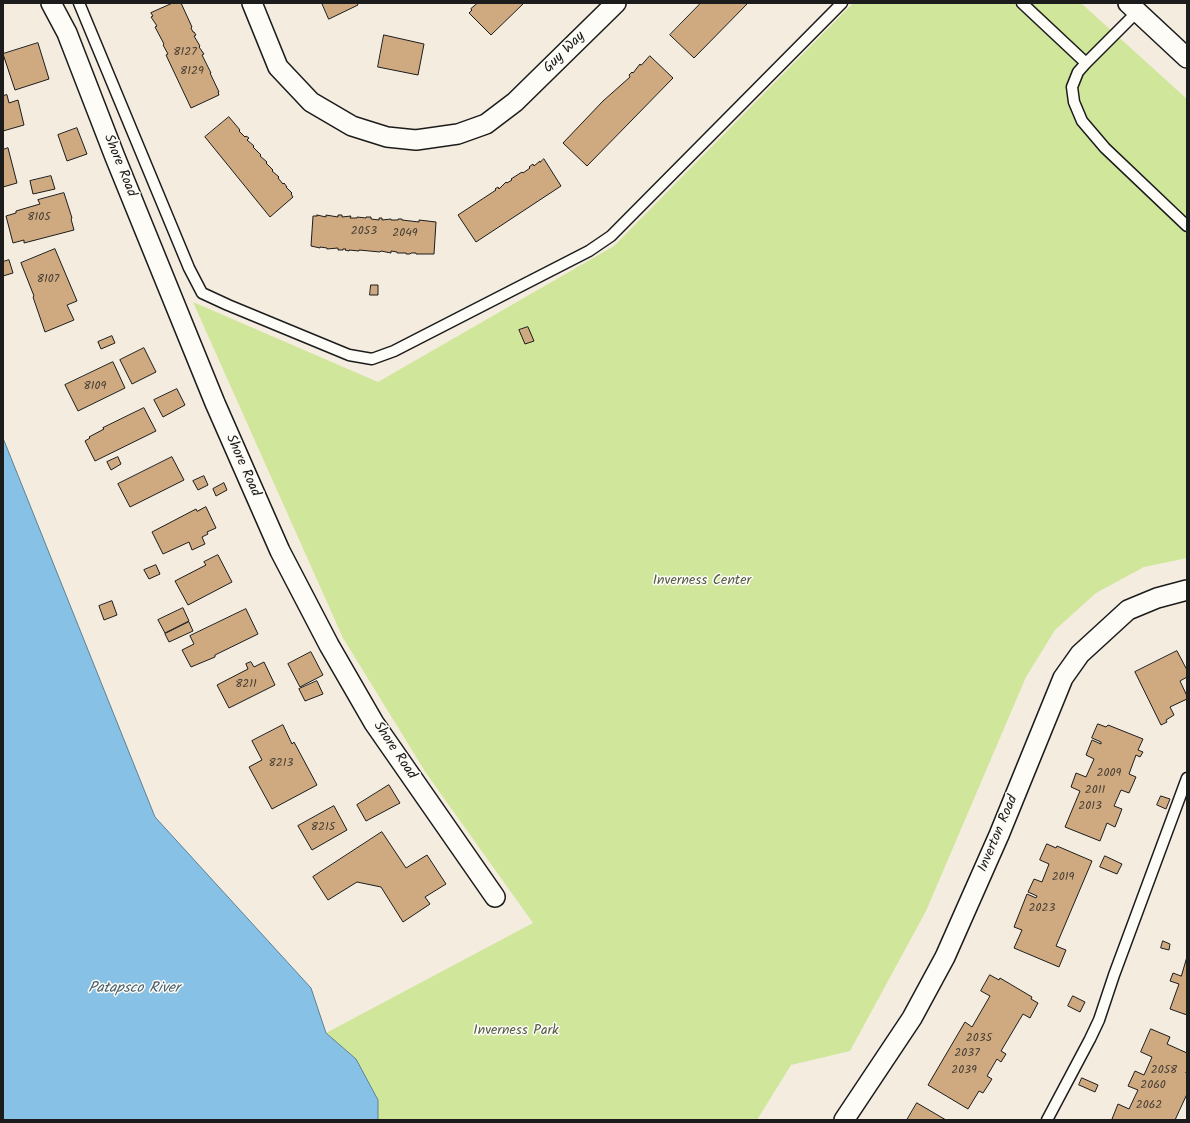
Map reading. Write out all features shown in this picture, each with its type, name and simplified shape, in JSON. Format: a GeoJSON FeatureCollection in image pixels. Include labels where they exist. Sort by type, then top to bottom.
{"type":"FeatureCollection","features":[{"type":"Feature","properties":{"kind":"street","name":"Shore Road"},"geometry":{"type":"LineString","coordinates":[[50,3],[67,33],[115,157],[212,396],[280,551],[329,645],[374,723],[495,897]]}},
{"type":"Feature","properties":{"kind":"street","name":"Guy Way"},"geometry":{"type":"LineString","coordinates":[[252,3],[278,67],[311,102],[352,126],[387,137],[416,140],[458,134],[486,124],[515,102],[616,3]]}},
{"type":"Feature","properties":{"kind":"street"},"geometry":{"type":"LineString","coordinates":[[1133,8],[1187,58]]}},
{"type":"Feature","properties":{"kind":"street","name":"Inverton Road"},"geometry":{"type":"LineString","coordinates":[[844,1120],[912,1018],[945,957],[999,835],[1063,678],[1080,654],[1128,610],[1157,598],[1187,590]]}},
{"type":"Feature","properties":{"kind":"lane"},"geometry":{"type":"LineString","coordinates":[[79,3],[186,262],[202,292],[228,305],[349,355],[372,359],[394,351],[588,251],[611,236],[842,3]]}},
{"type":"Feature","properties":{"kind":"lane"},"geometry":{"type":"LineString","coordinates":[[1022,3],[1086,63]]}},
{"type":"Feature","properties":{"kind":"lane"},"geometry":{"type":"LineString","coordinates":[[1133,8],[1078,72],[1072,87],[1074,102],[1082,121],[1105,148],[1187,226]]}},
{"type":"Feature","properties":{"kind":"lane"},"geometry":{"type":"LineString","coordinates":[[1047,1120],[1090,1040],[1099,1020],[1114,975],[1187,778]]}},
{"type":"Feature","properties":{"kind":"green space","name":"Inverness Center"},"geometry":{"type":"Polygon","coordinates":[[[853,3],[1081,3],[1187,99],[1187,558],[1144,567],[1096,593],[1055,630],[1026,677],[926,911],[850,1051],[791,1065],[757,1120],[378,1120],[378,1100],[356,1059],[326,1033],[533,923],[426,773],[343,638],[193,302],[378,382],[614,246],[853,3]]]}},
{"type":"Feature","properties":{"kind":"water","name":"Patapsco River"},"geometry":{"type":"Polygon","coordinates":[[[3,438],[155,817],[311,988],[326,1033],[356,1059],[378,1100],[378,1120],[3,1120],[3,438]]]}},
{"type":"Feature","properties":{"kind":"building"},"geometry":{"type":"Polygon","coordinates":[[[173,3],[181,3],[192,27],[191,28],[196,35],[194,36],[204,54],[202,55],[219,92],[219,95],[191,108],[166,55],[168,54],[155,27],[157,26],[151,17],[153,16],[151,13],[173,3]]]}},
{"type":"Feature","properties":{"kind":"building"},"geometry":{"type":"Polygon","coordinates":[[[322,3],[357,3],[358,5],[329,19],[322,3]]]}},
{"type":"Feature","properties":{"kind":"building"},"geometry":{"type":"Polygon","coordinates":[[[478,3],[524,3],[491,35],[469,13],[478,3]]]}},
{"type":"Feature","properties":{"kind":"building"},"geometry":{"type":"Polygon","coordinates":[[[701,3],[748,3],[694,58],[670,35],[701,3]]]}},
{"type":"Feature","properties":{"kind":"building"},"geometry":{"type":"Polygon","coordinates":[[[384,35],[424,44],[418,75],[378,67],[384,35]]]}},
{"type":"Feature","properties":{"kind":"building"},"geometry":{"type":"Polygon","coordinates":[[[38,43],[49,79],[15,90],[3,54],[38,43]]]}},
{"type":"Feature","properties":{"kind":"building"},"geometry":{"type":"Polygon","coordinates":[[[650,56],[673,78],[587,166],[563,143],[603,101],[630,77],[629,75],[632,72],[633,73],[640,64],[641,65],[650,56]]]}},
{"type":"Feature","properties":{"kind":"building"},"geometry":{"type":"Polygon","coordinates":[[[7,95],[9,103],[18,100],[24,125],[3,131],[3,96],[7,95]]]}},
{"type":"Feature","properties":{"kind":"building"},"geometry":{"type":"Polygon","coordinates":[[[229,117],[240,130],[239,131],[245,137],[246,136],[249,138],[247,140],[254,146],[253,147],[261,155],[260,156],[273,170],[272,171],[292,193],[291,194],[293,197],[270,217],[205,137],[229,117]]]}},
{"type":"Feature","properties":{"kind":"building"},"geometry":{"type":"Polygon","coordinates":[[[77,128],[87,154],[67,161],[58,135],[77,128]]]}},
{"type":"Feature","properties":{"kind":"building"},"geometry":{"type":"Polygon","coordinates":[[[8,148],[17,183],[3,187],[3,150],[8,148]]]}},
{"type":"Feature","properties":{"kind":"building"},"geometry":{"type":"Polygon","coordinates":[[[544,159],[561,186],[476,242],[458,215],[496,190],[495,189],[498,187],[499,189],[506,182],[507,183],[512,180],[511,179],[522,172],[523,173],[533,164],[534,166],[544,159]]]}},
{"type":"Feature","properties":{"kind":"building"},"geometry":{"type":"Polygon","coordinates":[[[51,176],[55,189],[33,194],[30,181],[51,176]]]}},
{"type":"Feature","properties":{"kind":"building"},"geometry":{"type":"Polygon","coordinates":[[[64,193],[72,218],[74,230],[24,243],[24,240],[13,243],[6,216],[16,213],[16,211],[40,204],[38,200],[64,193]]]}},
{"type":"Feature","properties":{"kind":"building"},"geometry":{"type":"Polygon","coordinates":[[[338,215],[342,215],[342,217],[351,216],[350,218],[371,217],[371,219],[379,220],[379,218],[382,218],[382,220],[402,219],[419,222],[419,220],[436,222],[434,254],[406,254],[391,251],[391,253],[381,251],[349,251],[345,250],[346,249],[338,250],[338,248],[327,249],[311,246],[313,216],[338,217],[338,215]]]}},
{"type":"Feature","properties":{"kind":"building"},"geometry":{"type":"Polygon","coordinates":[[[55,249],[77,301],[67,305],[74,320],[45,332],[33,297],[34,296],[21,263],[55,249]]]}},
{"type":"Feature","properties":{"kind":"building"},"geometry":{"type":"Polygon","coordinates":[[[9,260],[13,273],[3,276],[3,262],[9,260]]]}},
{"type":"Feature","properties":{"kind":"building"},"geometry":{"type":"Polygon","coordinates":[[[371,285],[378,285],[378,295],[370,295],[371,285]]]}},
{"type":"Feature","properties":{"kind":"building"},"geometry":{"type":"Polygon","coordinates":[[[528,327],[534,341],[525,344],[519,330],[528,327]]]}},
{"type":"Feature","properties":{"kind":"building"},"geometry":{"type":"Polygon","coordinates":[[[112,336],[115,343],[101,349],[98,342],[112,336]]]}},
{"type":"Feature","properties":{"kind":"building"},"geometry":{"type":"Polygon","coordinates":[[[144,348],[156,372],[132,384],[120,360],[144,348]]]}},
{"type":"Feature","properties":{"kind":"building"},"geometry":{"type":"Polygon","coordinates":[[[113,362],[125,388],[78,411],[65,385],[113,362]]]}},
{"type":"Feature","properties":{"kind":"building"},"geometry":{"type":"Polygon","coordinates":[[[177,389],[185,405],[163,417],[154,400],[177,389]]]}},
{"type":"Feature","properties":{"kind":"building"},"geometry":{"type":"Polygon","coordinates":[[[144,408],[156,431],[95,461],[85,441],[90,438],[89,437],[104,429],[103,428],[144,408]]]}},
{"type":"Feature","properties":{"kind":"building"},"geometry":{"type":"Polygon","coordinates":[[[118,457],[121,464],[111,470],[107,462],[118,457]]]}},
{"type":"Feature","properties":{"kind":"building"},"geometry":{"type":"Polygon","coordinates":[[[172,457],[184,480],[130,507],[118,484],[172,457]]]}},
{"type":"Feature","properties":{"kind":"building"},"geometry":{"type":"Polygon","coordinates":[[[204,476],[208,485],[198,490],[193,481],[204,476]]]}},
{"type":"Feature","properties":{"kind":"building"},"geometry":{"type":"Polygon","coordinates":[[[224,483],[227,490],[216,496],[213,489],[224,483]]]}},
{"type":"Feature","properties":{"kind":"building"},"geometry":{"type":"Polygon","coordinates":[[[206,507],[216,528],[207,532],[208,534],[202,537],[205,544],[192,550],[189,542],[163,554],[152,532],[196,509],[197,511],[206,507]]]}},
{"type":"Feature","properties":{"kind":"building"},"geometry":{"type":"Polygon","coordinates":[[[218,555],[232,582],[188,605],[175,581],[206,565],[204,562],[218,555]]]}},
{"type":"Feature","properties":{"kind":"building"},"geometry":{"type":"Polygon","coordinates":[[[156,565],[160,574],[149,579],[144,570],[156,565]]]}},
{"type":"Feature","properties":{"kind":"building"},"geometry":{"type":"Polygon","coordinates":[[[112,601],[117,615],[104,620],[99,606],[112,601]]]}},
{"type":"Feature","properties":{"kind":"building"},"geometry":{"type":"Polygon","coordinates":[[[183,608],[189,621],[165,633],[158,620],[183,608]]]}},
{"type":"Feature","properties":{"kind":"building"},"geometry":{"type":"Polygon","coordinates":[[[246,609],[258,634],[215,655],[215,657],[191,667],[182,650],[194,644],[190,636],[246,609]]]}},
{"type":"Feature","properties":{"kind":"building"},"geometry":{"type":"Polygon","coordinates":[[[189,622],[193,631],[169,642],[165,634],[189,622]]]}},
{"type":"Feature","properties":{"kind":"building"},"geometry":{"type":"Polygon","coordinates":[[[1177,651],[1187,670],[1187,677],[1180,681],[1187,699],[1170,707],[1174,715],[1166,720],[1167,722],[1161,725],[1135,672],[1177,651]]]}},
{"type":"Feature","properties":{"kind":"building"},"geometry":{"type":"Polygon","coordinates":[[[311,652],[323,675],[300,687],[288,664],[311,652]]]}},
{"type":"Feature","properties":{"kind":"building"},"geometry":{"type":"Polygon","coordinates":[[[251,662],[254,667],[264,662],[275,685],[229,708],[217,685],[248,669],[246,664],[251,662]]]}},
{"type":"Feature","properties":{"kind":"building"},"geometry":{"type":"Polygon","coordinates":[[[317,681],[323,694],[305,701],[299,689],[317,681]]]}},
{"type":"Feature","properties":{"kind":"building"},"geometry":{"type":"Polygon","coordinates":[[[1098,724],[1106,727],[1108,725],[1143,739],[1138,750],[1143,752],[1140,757],[1136,755],[1129,774],[1136,777],[1129,793],[1121,790],[1114,806],[1122,809],[1115,827],[1107,823],[1100,841],[1065,827],[1080,791],[1071,787],[1076,773],[1086,777],[1094,759],[1086,755],[1092,740],[1101,744],[1101,742],[1092,738],[1098,724]]]}},
{"type":"Feature","properties":{"kind":"building"},"geometry":{"type":"Polygon","coordinates":[[[283,725],[292,744],[294,742],[317,785],[272,809],[249,767],[262,760],[252,741],[283,725]]]}},
{"type":"Feature","properties":{"kind":"building"},"geometry":{"type":"Polygon","coordinates":[[[389,785],[400,803],[366,821],[357,805],[389,785]]]}},
{"type":"Feature","properties":{"kind":"building"},"geometry":{"type":"Polygon","coordinates":[[[1161,796],[1170,799],[1166,809],[1157,805],[1161,796]]]}},
{"type":"Feature","properties":{"kind":"building"},"geometry":{"type":"Polygon","coordinates":[[[334,806],[347,830],[312,850],[298,826],[334,806]]]}},
{"type":"Feature","properties":{"kind":"building"},"geometry":{"type":"Polygon","coordinates":[[[382,832],[406,868],[427,855],[446,884],[425,897],[430,904],[403,922],[381,887],[357,882],[328,900],[313,877],[382,832]]]}},
{"type":"Feature","properties":{"kind":"building"},"geometry":{"type":"Polygon","coordinates":[[[1047,844],[1056,848],[1057,846],[1092,861],[1056,946],[1066,950],[1059,967],[1014,948],[1022,930],[1014,927],[1027,894],[1036,898],[1037,896],[1028,892],[1034,879],[1042,882],[1049,864],[1040,860],[1047,844]]]}},
{"type":"Feature","properties":{"kind":"building"},"geometry":{"type":"Polygon","coordinates":[[[1105,856],[1122,864],[1117,874],[1100,867],[1105,856]]]}},
{"type":"Feature","properties":{"kind":"building"},"geometry":{"type":"Polygon","coordinates":[[[1163,941],[1170,944],[1169,950],[1161,948],[1163,941]]]}},
{"type":"Feature","properties":{"kind":"building"},"geometry":{"type":"Polygon","coordinates":[[[1187,957],[1187,1015],[1170,1009],[1179,984],[1170,981],[1173,973],[1181,976],[1187,957]]]}},
{"type":"Feature","properties":{"kind":"building"},"geometry":{"type":"Polygon","coordinates":[[[990,975],[999,980],[1000,978],[1032,997],[1031,999],[1038,1003],[1030,1018],[1023,1014],[1001,1051],[1006,1054],[1001,1062],[997,1059],[987,1076],[992,1079],[983,1093],[979,1091],[968,1109],[928,1085],[965,1022],[972,1027],[990,996],[981,991],[990,975]]]}},
{"type":"Feature","properties":{"kind":"building"},"geometry":{"type":"Polygon","coordinates":[[[1073,996],[1085,1002],[1080,1012],[1068,1006],[1073,996]]]}},
{"type":"Feature","properties":{"kind":"building"},"geometry":{"type":"Polygon","coordinates":[[[1151,1029],[1170,1037],[1167,1044],[1187,1053],[1187,1094],[1175,1120],[1112,1119],[1118,1104],[1129,1109],[1138,1090],[1128,1086],[1135,1071],[1144,1075],[1152,1057],[1141,1052],[1151,1029]]]}},
{"type":"Feature","properties":{"kind":"building"},"geometry":{"type":"Polygon","coordinates":[[[1082,1078],[1098,1085],[1095,1092],[1079,1085],[1082,1078]]]}},
{"type":"Feature","properties":{"kind":"building"},"geometry":{"type":"Polygon","coordinates":[[[917,1103],[946,1120],[907,1120],[917,1103]]]}},
{"type":"Feature","properties":{"kind":"park label","name":"Inverness Park"},"geometry":{"type":"Point","coordinates":[516,1032]}}]}
